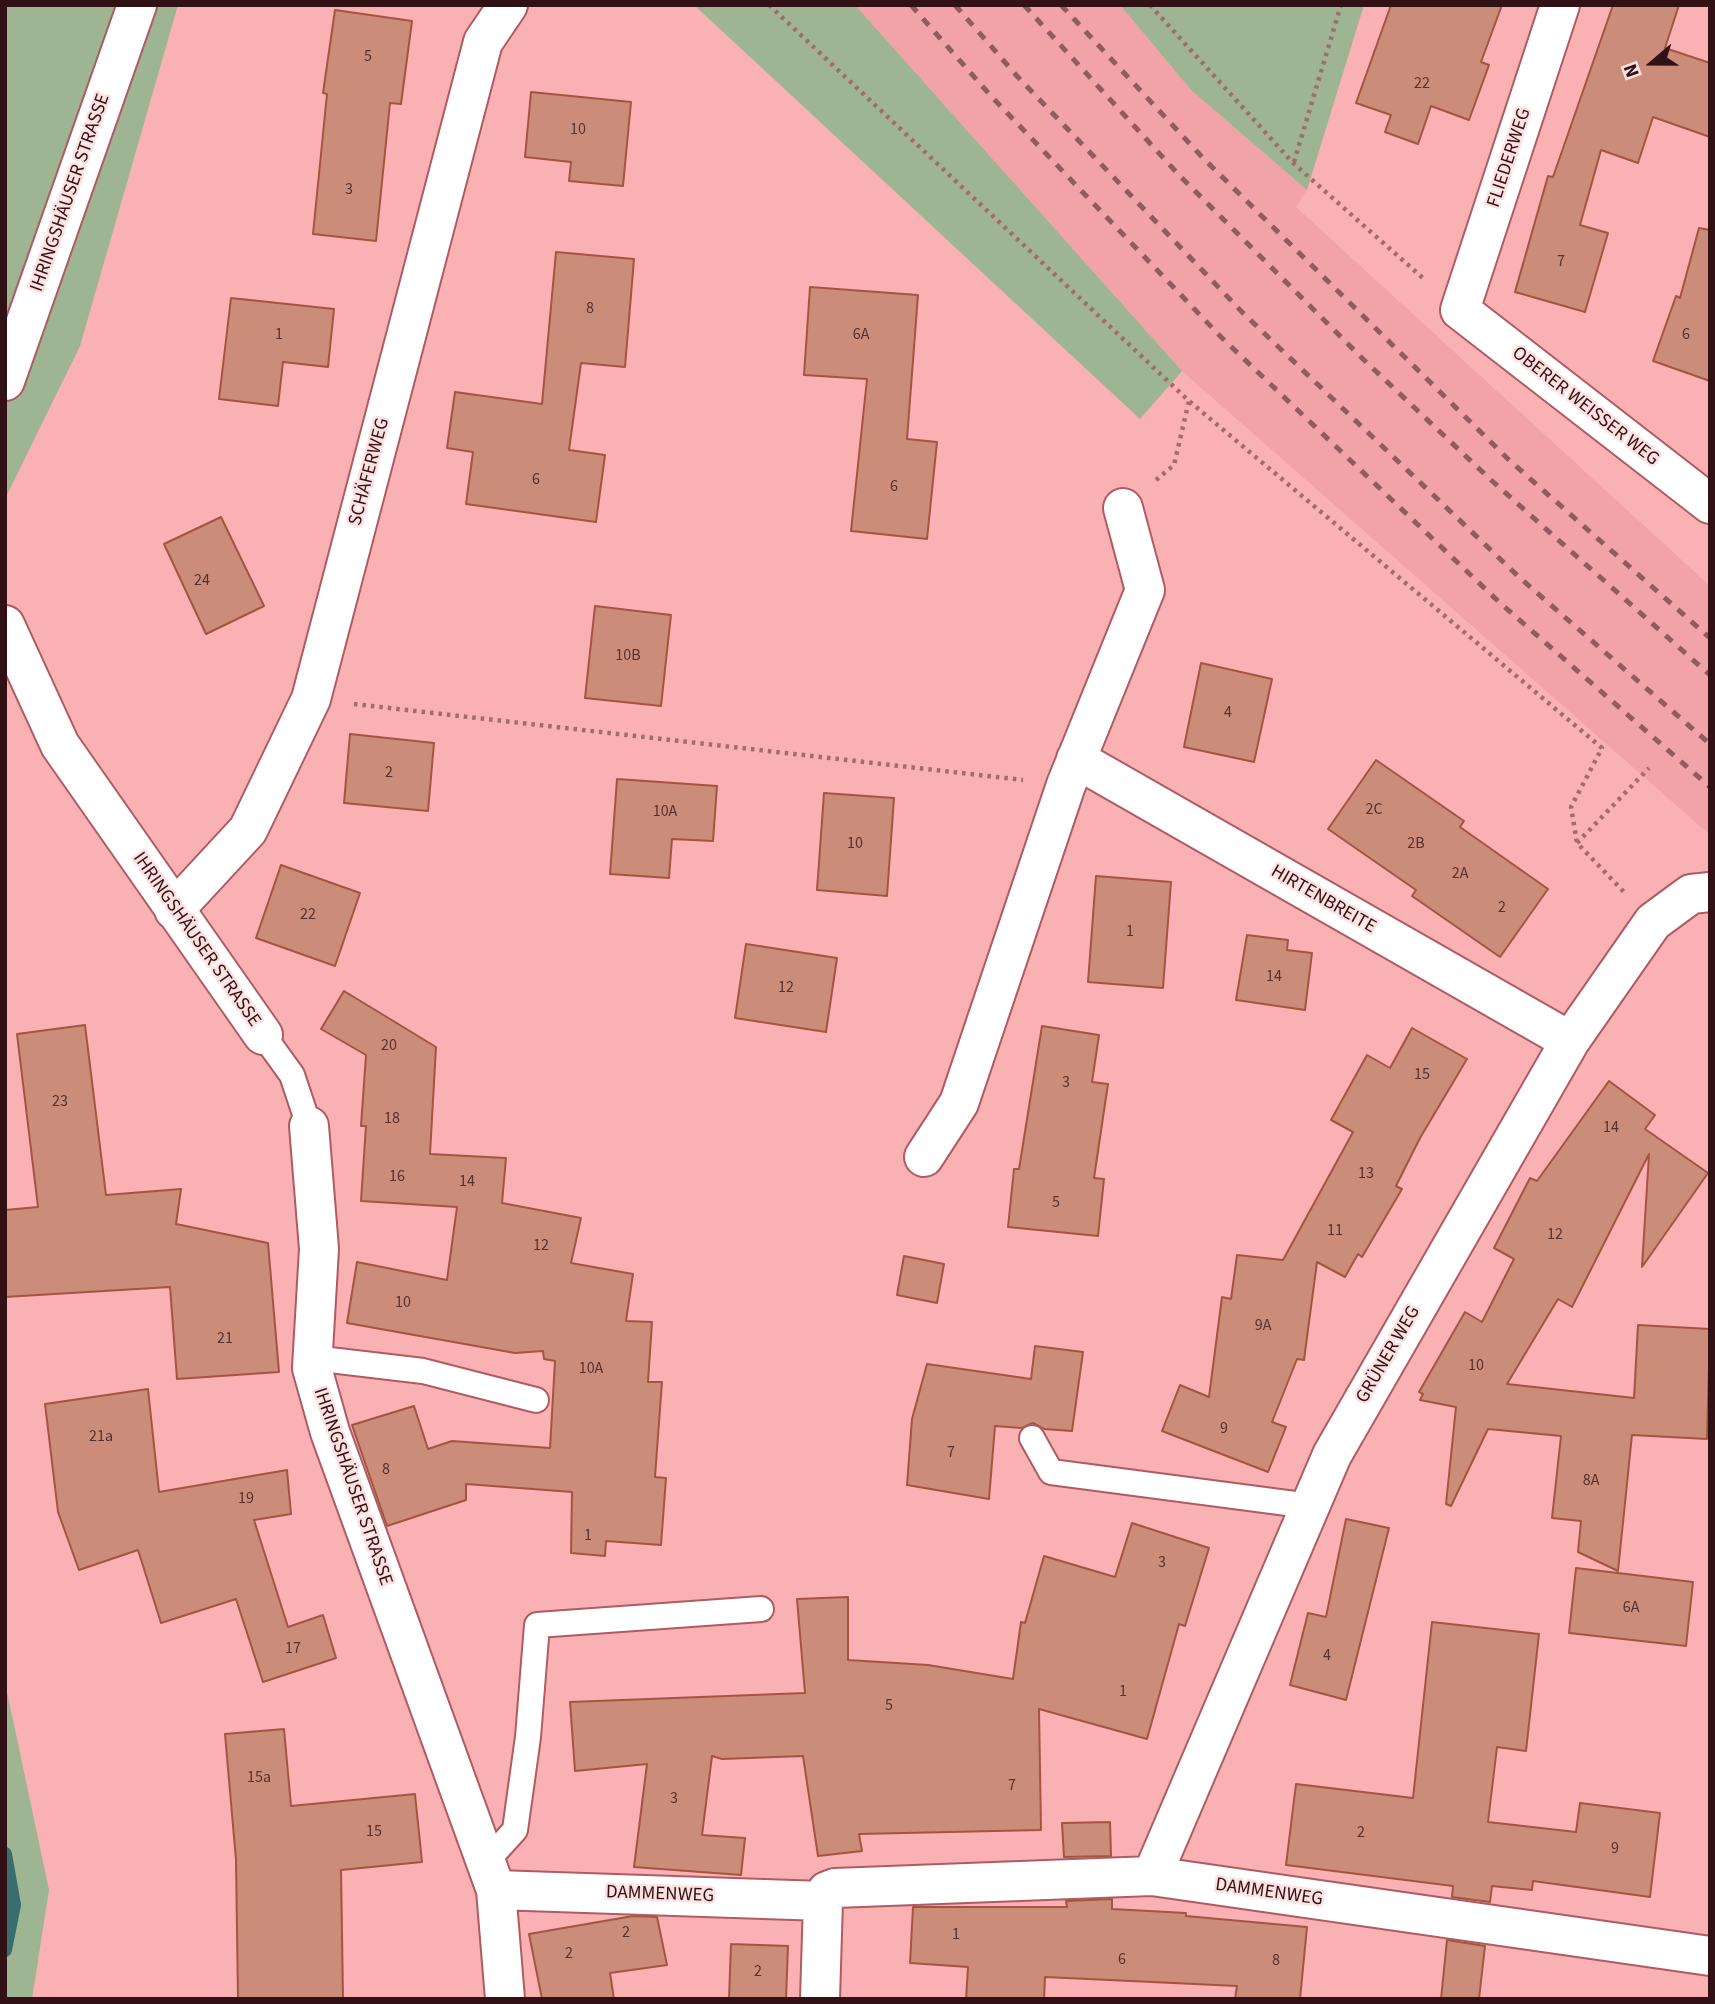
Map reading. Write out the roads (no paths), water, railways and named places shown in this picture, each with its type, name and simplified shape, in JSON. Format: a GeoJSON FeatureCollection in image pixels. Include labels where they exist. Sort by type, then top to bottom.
{"type":"FeatureCollection","features":[{"type":"Feature","properties":{"kind":"street","name":"IHRINGSHÄUSER STRASSE"},"geometry":{"type":"LineString","coordinates":[[5,381],[137,5]]}},
{"type":"Feature","properties":{"kind":"street","name":"SCHÄFERWEG"},"geometry":{"type":"LineString","coordinates":[[174,910],[248,830],[311,699],[482,42],[508,5]]}},
{"type":"Feature","properties":{"kind":"street","name":"FLIEDERWEG"},"geometry":{"type":"LineString","coordinates":[[1460,310],[1560,5]]}},
{"type":"Feature","properties":{"kind":"street","name":"OBERER WEISSER WEG"},"geometry":{"type":"LineString","coordinates":[[1460,310],[1710,504]]}},
{"type":"Feature","properties":{"kind":"street"},"geometry":{"type":"LineString","coordinates":[[924,1157],[959,1103],[1071,772],[1145,590],[1123,508]]}},
{"type":"Feature","properties":{"kind":"street","name":"IHRINGSHÄUSER STRASSE"},"geometry":{"type":"LineString","coordinates":[[5,625],[60,745],[263,1035]]}},
{"type":"Feature","properties":{"kind":"street","name":"HIRTENBREITE"},"geometry":{"type":"LineString","coordinates":[[1071,772],[1570,1041]]}},
{"type":"Feature","properties":{"kind":"street","name":"GRÜNER WEG"},"geometry":{"type":"LineString","coordinates":[[1152,1876],[1332,1455],[1570,1041],[1653,922],[1691,894],[1710,892]]}},
{"type":"Feature","properties":{"kind":"street","name":"IHRINGSHÄUSER STRASSE"},"geometry":{"type":"LineString","coordinates":[[309,1126],[319,1249],[312,1368],[330,1432],[491,1876],[506,1999]]}},
{"type":"Feature","properties":{"kind":"street","name":"DAMMENWEG"},"geometry":{"type":"LineString","coordinates":[[491,1876],[825,1896],[835,1888],[1152,1876],[1710,1956]]}},
{"type":"Feature","properties":{"kind":"street"},"geometry":{"type":"LineString","coordinates":[[820,1999],[825,1896]]}},
{"type":"Feature","properties":{"kind":"lane","name":"IHRINGSHÄUSER STRASSE"},"geometry":{"type":"LineString","coordinates":[[263,1035],[292,1075],[309,1126]]}},
{"type":"Feature","properties":{"kind":"lane"},"geometry":{"type":"LineString","coordinates":[[313,1358],[423,1371],[536,1400]]}},
{"type":"Feature","properties":{"kind":"lane"},"geometry":{"type":"LineString","coordinates":[[1032,1438],[1051,1472],[1310,1506]]}},
{"type":"Feature","properties":{"kind":"lane"},"geometry":{"type":"LineString","coordinates":[[491,1876],[515,1830],[528,1737],[537,1625],[761,1609]]}},
{"type":"Feature","properties":{"kind":"waterway"},"geometry":{"type":"LineString","coordinates":[[5,1854],[14,1905],[5,1950]]}},
{"type":"Feature","properties":{"kind":"railway"},"geometry":{"type":"LineString","coordinates":[[911,5],[990,95],[1221,337],[1499,602],[1710,787]]}},
{"type":"Feature","properties":{"kind":"railway"},"geometry":{"type":"LineString","coordinates":[[955,5],[1017,76],[1243,313],[1520,578],[1710,744]]}},
{"type":"Feature","properties":{"kind":"railway"},"geometry":{"type":"LineString","coordinates":[[1024,5],[1178,174],[1364,360],[1491,480],[1710,675]]}},
{"type":"Feature","properties":{"kind":"railway"},"geometry":{"type":"LineString","coordinates":[[1061,5],[1204,159],[1509,460],[1710,638]]}}]}
